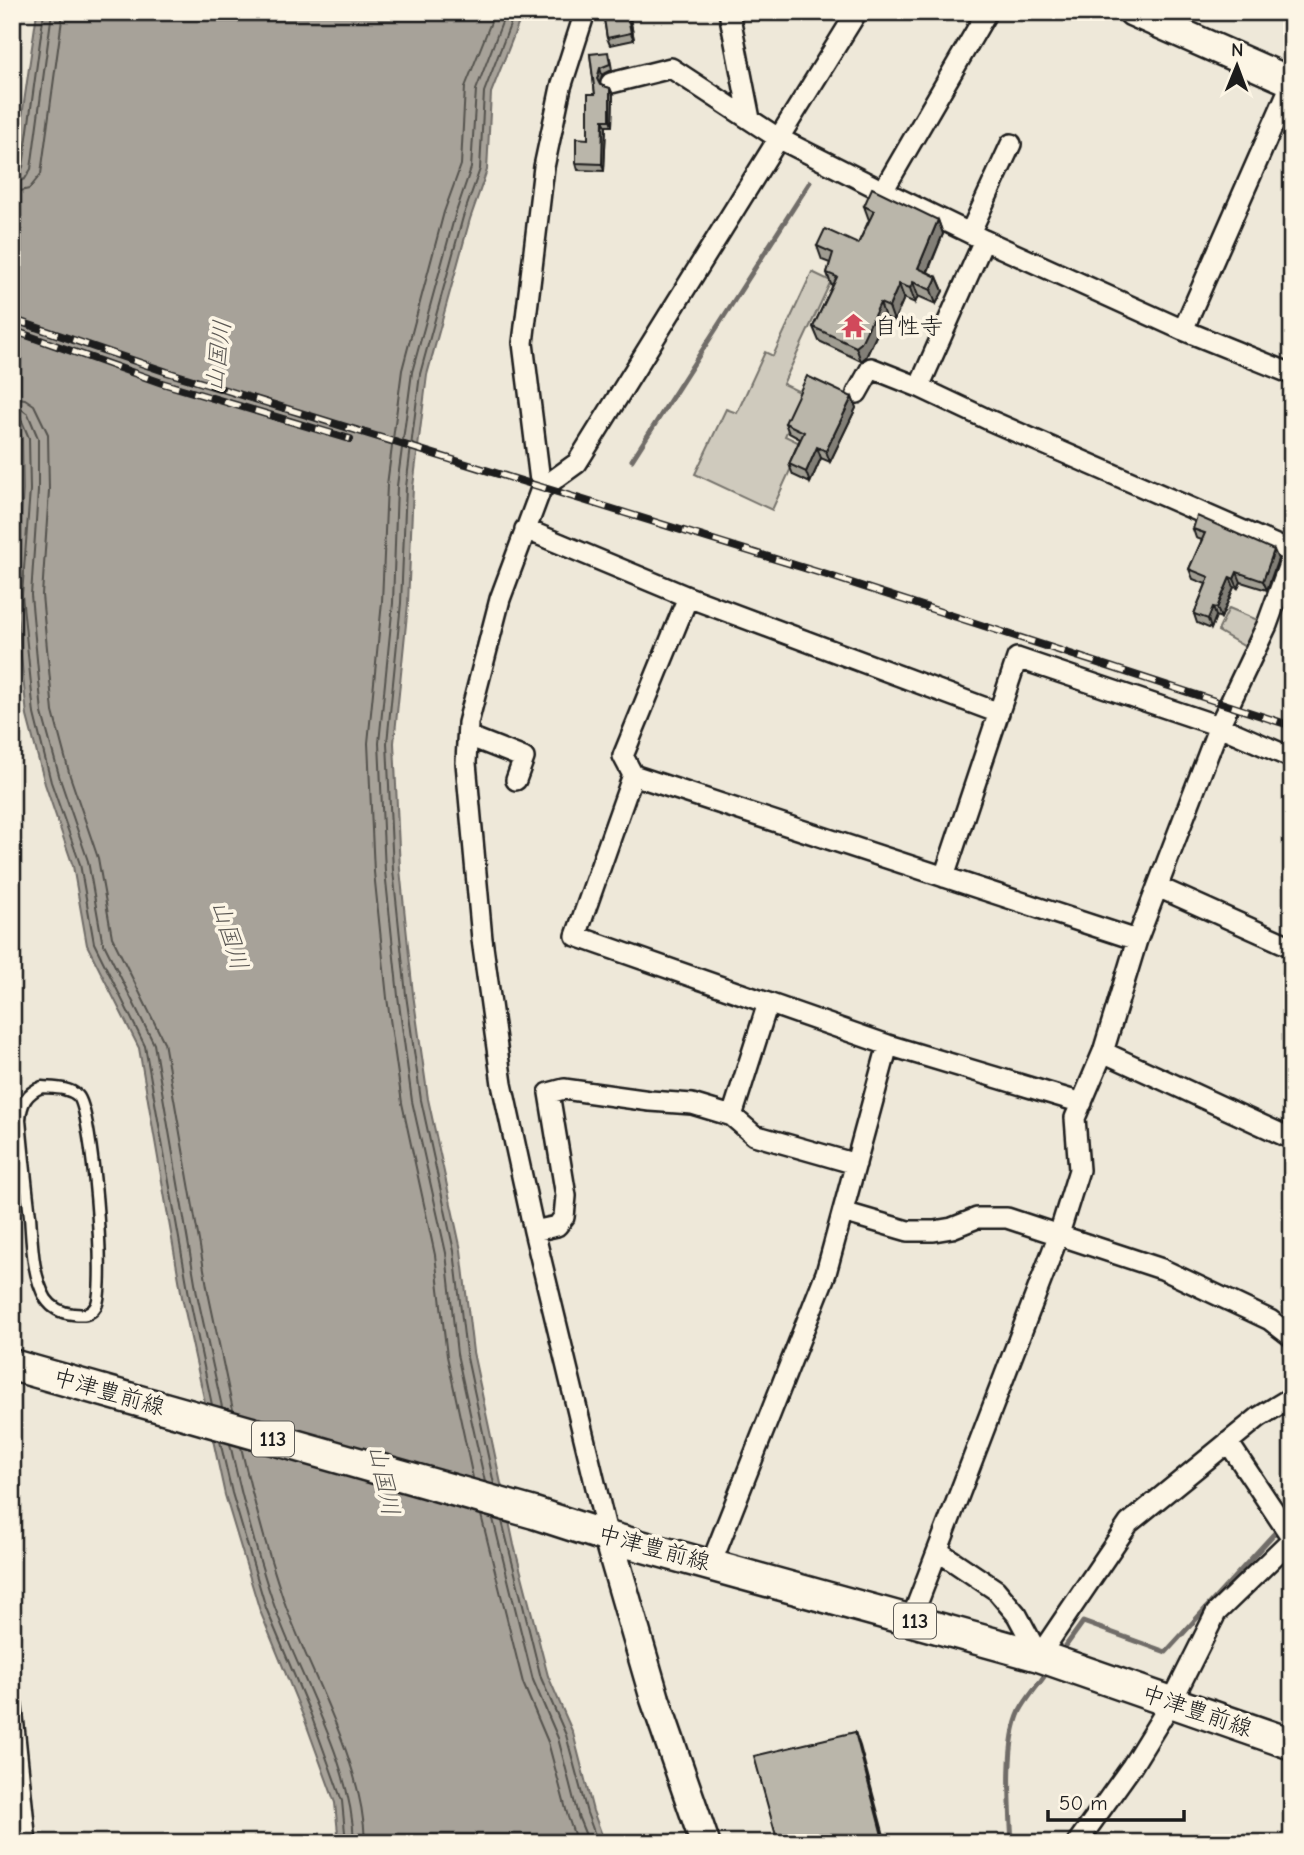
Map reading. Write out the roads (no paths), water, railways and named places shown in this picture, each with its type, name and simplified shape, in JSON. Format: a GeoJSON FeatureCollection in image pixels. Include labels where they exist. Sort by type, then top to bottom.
{"type":"FeatureCollection","features":[{"type":"Feature","properties":{"kind":"main road","name":"中津豊前線"},"geometry":{"type":"LineString","coordinates":[[12,1365],[534,1513],[608,1537],[1039,1656],[1292,1744]]}},
{"type":"Feature","properties":{"kind":"street"},"geometry":{"type":"LineString","coordinates":[[585,12],[561,87],[544,167],[523,343],[541,489],[500,599],[468,723],[466,764],[484,952],[502,1084],[534,1231],[608,1537],[655,1699],[705,1843]]}},
{"type":"Feature","properties":{"kind":"street"},"geometry":{"type":"LineString","coordinates":[[729,12],[750,119]]}},
{"type":"Feature","properties":{"kind":"street"},"geometry":{"type":"LineString","coordinates":[[541,489],[577,463],[857,12]]}},
{"type":"Feature","properties":{"kind":"street"},"geometry":{"type":"LineString","coordinates":[[883,191],[987,12]]}},
{"type":"Feature","properties":{"kind":"street"},"geometry":{"type":"LineString","coordinates":[[1133,12],[1292,82],[1183,330]]}},
{"type":"Feature","properties":{"kind":"street"},"geometry":{"type":"LineString","coordinates":[[611,83],[671,68],[778,138],[883,191],[977,237],[1183,330],[1292,374]]}},
{"type":"Feature","properties":{"kind":"street"},"geometry":{"type":"LineString","coordinates":[[919,387],[1011,144]]}},
{"type":"Feature","properties":{"kind":"street"},"geometry":{"type":"LineString","coordinates":[[857,393],[871,368],[1292,554],[1268,625],[1219,726],[1137,940],[1103,1052],[1075,1118],[1079,1170],[1059,1234],[911,1620]]}},
{"type":"Feature","properties":{"kind":"street"},"geometry":{"type":"LineString","coordinates":[[525,529],[688,597],[999,713]]}},
{"type":"Feature","properties":{"kind":"street"},"geometry":{"type":"LineString","coordinates":[[688,597],[623,756],[633,775],[1137,940]]}},
{"type":"Feature","properties":{"kind":"street"},"geometry":{"type":"LineString","coordinates":[[944,877],[1017,659],[1219,726],[1292,758]]}},
{"type":"Feature","properties":{"kind":"street"},"geometry":{"type":"LineString","coordinates":[[468,736],[524,758],[516,780]]}},
{"type":"Feature","properties":{"kind":"street"},"geometry":{"type":"LineString","coordinates":[[633,775],[576,936],[888,1045],[1082,1103]]}},
{"type":"Feature","properties":{"kind":"street"},"geometry":{"type":"LineString","coordinates":[[1158,887],[1292,947]]}},
{"type":"Feature","properties":{"kind":"street"},"geometry":{"type":"LineString","coordinates":[[732,1116],[768,1003]]}},
{"type":"Feature","properties":{"kind":"street"},"geometry":{"type":"LineString","coordinates":[[711,1564],[827,1273],[888,1045]]}},
{"type":"Feature","properties":{"kind":"street"},"geometry":{"type":"LineString","coordinates":[[1103,1052],[1292,1139]]}},
{"type":"Feature","properties":{"kind":"street"},"geometry":{"type":"LineString","coordinates":[[534,1231],[557,1226],[564,1217],[566,1196],[549,1093],[564,1089],[692,1104],[732,1116],[754,1135],[856,1164]]}},
{"type":"Feature","properties":{"kind":"street"},"geometry":{"type":"LineString","coordinates":[[843,1212],[908,1230],[934,1231],[952,1228],[977,1218],[1007,1218],[1162,1269],[1270,1320],[1292,1337]]}},
{"type":"Feature","properties":{"kind":"street"},"geometry":{"type":"LineString","coordinates":[[938,1550],[996,1590],[1017,1615],[1039,1656],[1129,1523],[1259,1417],[1292,1397]]}},
{"type":"Feature","properties":{"kind":"street"},"geometry":{"type":"LineString","coordinates":[[1077,1843],[1132,1766],[1172,1701],[1216,1613],[1292,1539],[1228,1442]]}},
{"type":"Feature","properties":{"kind":"street"},"geometry":{"type":"LineString","coordinates":[[12,1707],[26,1843]]}},
{"type":"Feature","properties":{"kind":"lane"},"geometry":{"type":"LineString","coordinates":[[43,1087],[65,1088],[78,1097],[84,1106],[91,1145],[101,1266],[96,1307],[84,1315],[65,1314],[56,1309],[47,1301],[42,1290],[35,1266],[20,1120],[24,1100],[43,1087]]}},
{"type":"Feature","properties":{"kind":"water","name":"山国川"},"geometry":{"type":"Polygon","coordinates":[[[37,12],[523,12],[491,93],[487,170],[470,219],[427,375],[413,487],[408,604],[394,743],[400,869],[413,994],[428,1099],[461,1250],[473,1352],[514,1545],[548,1676],[573,1733],[593,1811],[605,1843],[339,1843],[335,1803],[260,1611],[225,1495],[182,1297],[139,1048],[87,945],[73,866],[45,784],[27,716],[15,596],[23,490],[22,438],[12,417],[12,292],[15,274],[12,267],[12,186],[37,12]]]}},
{"type":"Feature","properties":{"kind":"waterway"},"geometry":{"type":"LineString","coordinates":[[632,460],[810,182]]}},
{"type":"Feature","properties":{"kind":"waterway"},"geometry":{"type":"LineString","coordinates":[[1065,1647],[1083,1622],[1166,1652],[1292,1514]]}},
{"type":"Feature","properties":{"kind":"waterway"},"geometry":{"type":"LineString","coordinates":[[1012,1843],[1010,1757],[1015,1724],[1025,1702],[1045,1675]]}},
{"type":"Feature","properties":{"kind":"railway"},"geometry":{"type":"LineString","coordinates":[[12,319],[167,372],[827,575],[1292,726]]}},
{"type":"Feature","properties":{"kind":"railway"},"geometry":{"type":"LineString","coordinates":[[12,330],[162,383],[350,439]]}},
{"type":"Feature","properties":{"kind":"place","name":"自性寺"},"geometry":{"type":"Point","coordinates":[854,326]}}]}
